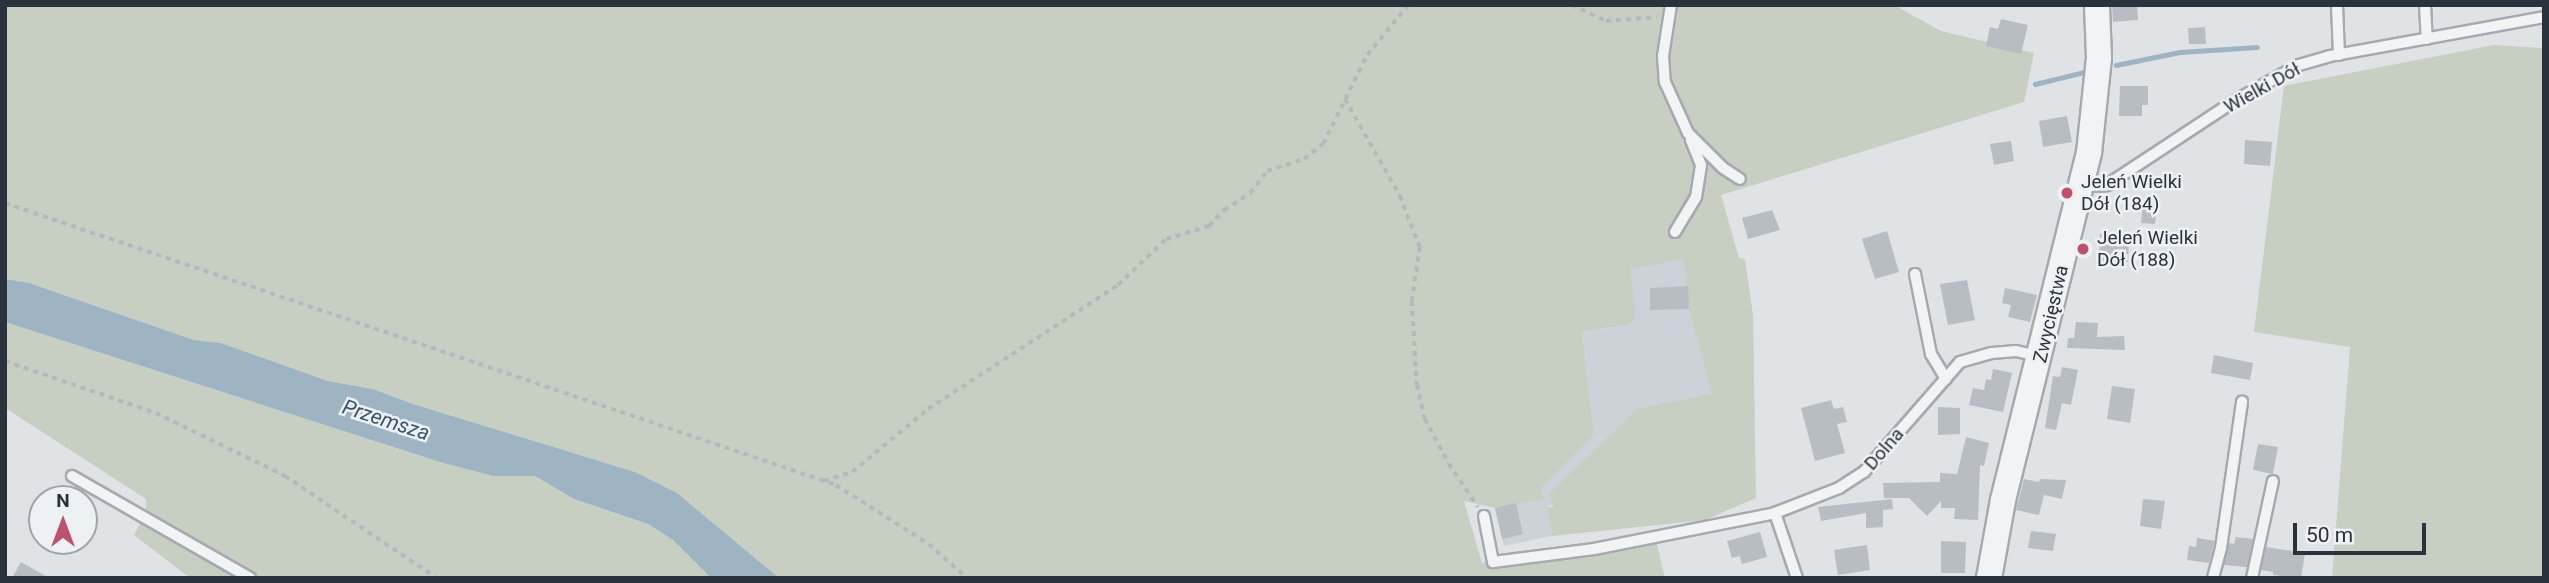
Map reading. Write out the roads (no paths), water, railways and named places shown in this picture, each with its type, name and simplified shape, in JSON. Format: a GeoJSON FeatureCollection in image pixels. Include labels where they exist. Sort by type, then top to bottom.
{"type":"FeatureCollection","features":[{"type":"Feature","properties":{"kind":"street","name":"Zwycięstwa"},"geometry":{"type":"LineString","coordinates":[[1989,578],[2003,500],[2041,356],[2096,112],[2099,58],[2097,5]]}},
{"type":"Feature","properties":{"kind":"lane"},"geometry":{"type":"LineString","coordinates":[[2337,5],[2339,55]]}},
{"type":"Feature","properties":{"kind":"lane"},"geometry":{"type":"LineString","coordinates":[[2426,5],[2427,39]]}},
{"type":"Feature","properties":{"kind":"lane"},"geometry":{"type":"LineString","coordinates":[[1671,10],[1663,56],[1665,82],[1701,165],[1696,197],[1675,232]]}},
{"type":"Feature","properties":{"kind":"lane","name":"Wielki Dół"},"geometry":{"type":"LineString","coordinates":[[2081,186],[2107,185],[2266,82],[2300,65],[2339,55],[2544,17]]}},
{"type":"Feature","properties":{"kind":"lane"},"geometry":{"type":"LineString","coordinates":[[1688,133],[1723,168],[1740,179]]}},
{"type":"Feature","properties":{"kind":"lane"},"geometry":{"type":"LineString","coordinates":[[1915,274],[1931,354],[1946,379]]}},
{"type":"Feature","properties":{"kind":"lane","name":"Dolna"},"geometry":{"type":"LineString","coordinates":[[1485,516],[1493,562],[1594,549],[1776,513],[1839,488],[1864,472],[1960,362],[1992,353],[2016,351],[2041,356]]}},
{"type":"Feature","properties":{"kind":"lane"},"geometry":{"type":"LineString","coordinates":[[2213,578],[2221,548],[2242,402]]}},
{"type":"Feature","properties":{"kind":"lane"},"geometry":{"type":"LineString","coordinates":[[72,476],[250,578]]}},
{"type":"Feature","properties":{"kind":"lane"},"geometry":{"type":"LineString","coordinates":[[2252,578],[2273,481]]}},
{"type":"Feature","properties":{"kind":"lane"},"geometry":{"type":"LineString","coordinates":[[1776,513],[1797,578]]}},
{"type":"Feature","properties":{"kind":"water","name":"Przemsza"},"geometry":{"type":"Polygon","coordinates":[[[5,279],[29,283],[194,340],[221,343],[328,381],[373,389],[413,404],[635,472],[677,493],[779,578],[711,578],[673,540],[648,524],[574,499],[535,476],[494,476],[440,462],[5,322],[5,279]]]}},
{"type":"Feature","properties":{"kind":"waterway"},"geometry":{"type":"LineString","coordinates":[[2116,65],[2180,52],[2257,47]]}},
{"type":"Feature","properties":{"kind":"waterway"},"geometry":{"type":"LineString","coordinates":[[2035,84],[2084,72]]}},
{"type":"Feature","properties":{"kind":"place","name":"Jeleń Wielki Dół (184)"},"geometry":{"type":"Point","coordinates":[2067,193]}},
{"type":"Feature","properties":{"kind":"place","name":"Jeleń Wielki Dół (188)"},"geometry":{"type":"Point","coordinates":[2083,249]}}]}
